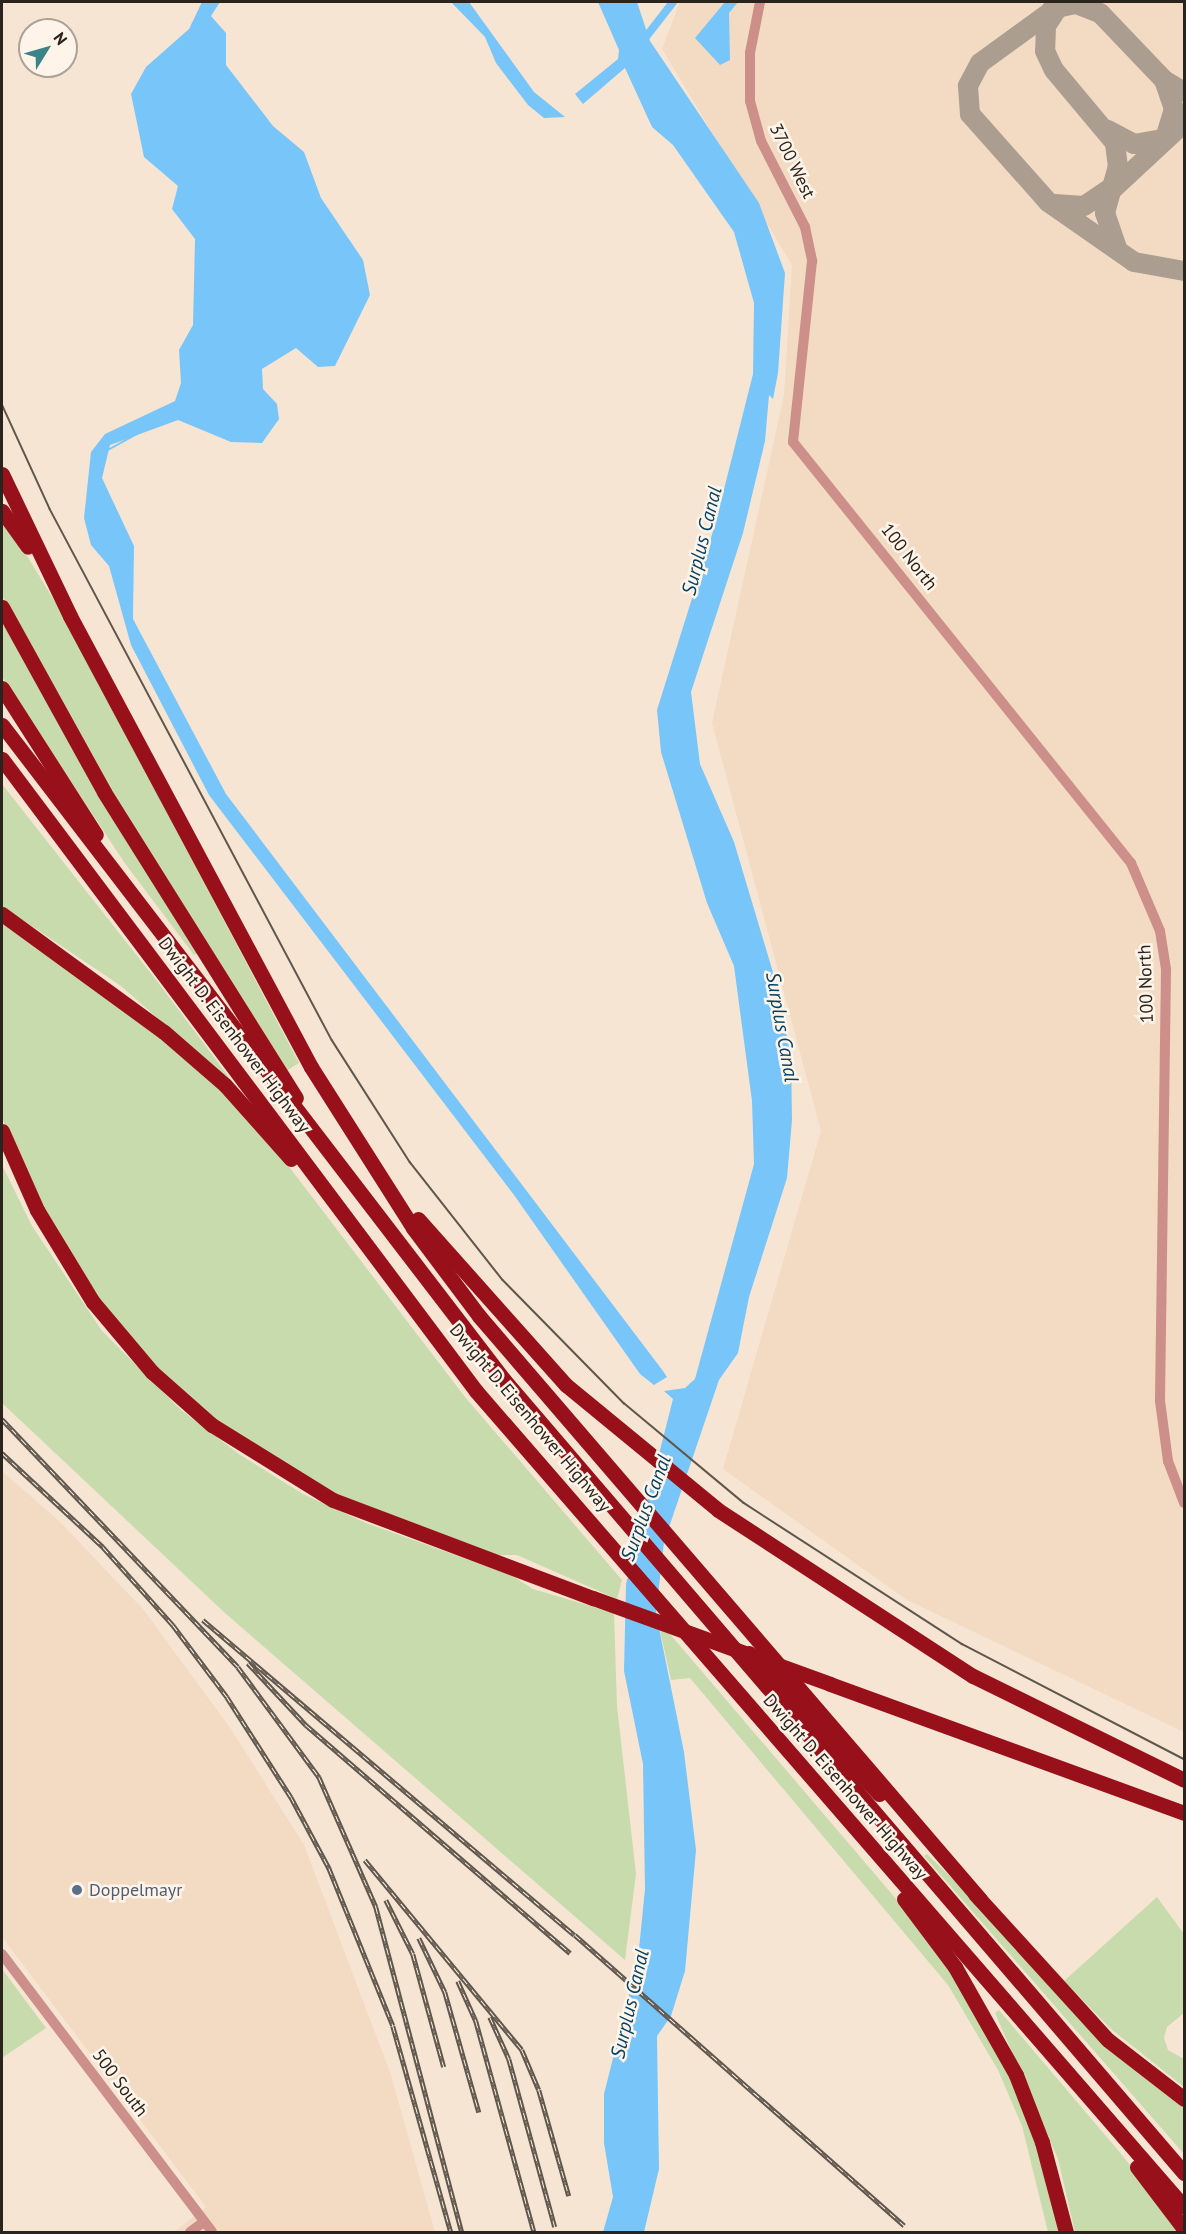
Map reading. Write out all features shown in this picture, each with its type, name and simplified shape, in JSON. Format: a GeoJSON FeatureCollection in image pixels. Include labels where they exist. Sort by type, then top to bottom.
{"type":"FeatureCollection","features":[{"type":"Feature","properties":{"kind":"highway"},"geometry":{"type":"LineString","coordinates":[[2,474],[70,616],[311,1066],[412,1228],[479,1316],[638,1498],[980,1899]]}},
{"type":"Feature","properties":{"kind":"highway"},"geometry":{"type":"LineString","coordinates":[[2,511],[70,616]]}},
{"type":"Feature","properties":{"kind":"highway"},"geometry":{"type":"LineString","coordinates":[[2,607],[104,792],[346,1177]]}},
{"type":"Feature","properties":{"kind":"highway"},"geometry":{"type":"LineString","coordinates":[[2,688],[164,941]]}},
{"type":"Feature","properties":{"kind":"highway","name":"Dwight D. Eisenhower Highway"},"geometry":{"type":"LineString","coordinates":[[2,725],[164,941],[346,1177],[629,1530],[1185,2173]]}},
{"type":"Feature","properties":{"kind":"highway","name":"Dwight D. Eisenhower Highway"},"geometry":{"type":"LineString","coordinates":[[2,759],[476,1391],[1185,2208]]}},
{"type":"Feature","properties":{"kind":"highway"},"geometry":{"type":"LineString","coordinates":[[2,777],[90,890],[128,926]]}},
{"type":"Feature","properties":{"kind":"highway"},"geometry":{"type":"LineString","coordinates":[[2,914],[164,1032],[225,1085],[363,1241]]}},
{"type":"Feature","properties":{"kind":"highway"},"geometry":{"type":"LineString","coordinates":[[311,1066],[356,1136],[477,1292],[566,1385],[649,1457],[698,1494],[973,1676],[1185,1780]]}},
{"type":"Feature","properties":{"kind":"highway"},"geometry":{"type":"LineString","coordinates":[[2,1131],[68,1266]]}},
{"type":"Feature","properties":{"kind":"highway"},"geometry":{"type":"LineString","coordinates":[[2,1150],[48,1243],[152,1371],[265,1462],[358,1511],[593,1599],[1185,1813]]}},
{"type":"Feature","properties":{"kind":"highway"},"geometry":{"type":"LineString","coordinates":[[671,1579],[712,1611],[1108,2040],[1185,2099]]}},
{"type":"Feature","properties":{"kind":"highway"},"geometry":{"type":"LineString","coordinates":[[825,1794],[943,1950],[991,2024],[1033,2116],[1066,2232]]}},
{"type":"Feature","properties":{"kind":"highway"},"geometry":{"type":"LineString","coordinates":[[1057,2061],[1185,2229]]}},
{"type":"Feature","properties":{"kind":"street","name":"3700 West"},"geometry":{"type":"LineString","coordinates":[[760,2],[749,63],[752,111],[805,227],[812,261],[793,442]]}},
{"type":"Feature","properties":{"kind":"street","name":"100 North"},"geometry":{"type":"LineString","coordinates":[[793,442],[1131,862],[1150,896],[1166,970],[1160,1401],[1168,1461],[1185,1503]]}},
{"type":"Feature","properties":{"kind":"street","name":"500 South"},"geometry":{"type":"LineString","coordinates":[[2,1954],[212,2232]]}},
{"type":"Feature","properties":{"kind":"street"},"geometry":{"type":"LineString","coordinates":[[190,2232],[204,2222]]}},
{"type":"Feature","properties":{"kind":"shaded area"},"geometry":{"type":"Polygon","coordinates":[[[680,2],[1184,2],[1184,1732],[907,1600],[723,1469],[821,1131],[712,723],[784,395],[792,265],[662,49],[680,2]]]}},
{"type":"Feature","properties":{"kind":"shaded area"},"geometry":{"type":"Polygon","coordinates":[[[2,1471],[59,1521],[143,1609],[231,1729],[304,1845],[390,2072],[435,2232],[174,2232],[206,2207],[2,1937],[2,1471]]]}},
{"type":"Feature","properties":{"kind":"green space"},"geometry":{"type":"Polygon","coordinates":[[[2,515],[63,615],[299,1063],[286,1071],[171,895],[16,625],[2,595],[2,515]]]}},
{"type":"Feature","properties":{"kind":"green space"},"geometry":{"type":"Polygon","coordinates":[[[2,616],[198,953],[194,955],[124,862],[2,677],[2,616]]]}},
{"type":"Feature","properties":{"kind":"green space"},"geometry":{"type":"Polygon","coordinates":[[[2,784],[160,985],[237,1088],[121,986],[2,906],[2,784]]]}},
{"type":"Feature","properties":{"kind":"green space"},"geometry":{"type":"Polygon","coordinates":[[[2,922],[95,983],[204,1072],[277,1151],[465,1397],[622,1580],[617,1599],[517,1555],[496,1555],[335,1495],[223,1427],[155,1367],[97,1299],[40,1203],[2,1118],[2,922]]]}},
{"type":"Feature","properties":{"kind":"green space"},"geometry":{"type":"Polygon","coordinates":[[[2,1165],[32,1226],[102,1331],[181,1410],[239,1454],[303,1494],[366,1523],[511,1575],[533,1589],[614,1613],[617,1706],[636,1874],[625,1960],[225,1613],[2,1403],[2,1165]]]}},
{"type":"Feature","properties":{"kind":"green space"},"geometry":{"type":"Polygon","coordinates":[[[660,1630],[670,1634],[926,1934],[1001,2054],[1035,2136],[1062,2232],[1048,2232],[1022,2126],[998,2070],[948,1985],[690,1678],[671,1680],[660,1630]]]}},
{"type":"Feature","properties":{"kind":"green space"},"geometry":{"type":"Polygon","coordinates":[[[927,1854],[1184,2103],[1184,2154],[924,1856],[927,1854]]]}},
{"type":"Feature","properties":{"kind":"green space"},"geometry":{"type":"Polygon","coordinates":[[[1157,1897],[1184,1934],[1184,2013],[1167,2027],[1164,2038],[1168,2050],[1184,2059],[1184,2087],[1111,2029],[1064,1981],[1157,1897]]]}},
{"type":"Feature","properties":{"kind":"green space"},"geometry":{"type":"Polygon","coordinates":[[[2,1969],[46,2028],[2,2058],[2,1969]]]}},
{"type":"Feature","properties":{"kind":"green space"},"geometry":{"type":"Polygon","coordinates":[[[999,2010],[1122,2155],[1183,2232],[1075,2232],[1058,2159],[995,2013],[999,2010]]]}},
{"type":"Feature","properties":{"kind":"water"},"geometry":{"type":"Polygon","coordinates":[[[202,2],[220,2],[211,16],[226,33],[226,65],[273,126],[304,152],[321,198],[363,260],[370,295],[335,366],[318,367],[296,348],[262,369],[263,389],[277,404],[279,419],[262,443],[231,442],[178,420],[110,445],[102,478],[134,546],[133,619],[226,794],[663,1371],[667,1377],[654,1385],[640,1374],[514,1195],[209,795],[131,645],[109,566],[91,545],[84,518],[91,452],[105,434],[175,401],[181,383],[179,350],[193,325],[195,239],[172,209],[178,186],[144,157],[131,94],[146,67],[189,29],[202,2]]]}},
{"type":"Feature","properties":{"kind":"water"},"geometry":{"type":"Polygon","coordinates":[[[451,2],[469,2],[534,92],[565,117],[544,118],[528,105],[496,63],[485,37],[451,2]]]}},
{"type":"Feature","properties":{"kind":"water","name":"Surplus Canal"},"geometry":{"type":"Polygon","coordinates":[[[598,2],[637,2],[650,41],[759,203],[785,273],[778,373],[773,399],[769,395],[765,441],[743,533],[691,692],[700,764],[734,842],[772,969],[791,1055],[792,1120],[787,1178],[749,1297],[738,1353],[719,1380],[664,1542],[656,1613],[684,1752],[696,1850],[685,1971],[671,2016],[657,2036],[659,2169],[644,2232],[603,2232],[613,2197],[604,2143],[604,2094],[638,1959],[645,1889],[643,1764],[624,1671],[626,1584],[673,1399],[664,1391],[685,1388],[695,1379],[754,1164],[752,1101],[734,966],[707,903],[661,752],[657,710],[715,525],[753,374],[754,303],[734,232],[673,145],[652,127],[625,68],[583,104],[575,94],[618,59],[619,50],[598,2]]]}},
{"type":"Feature","properties":{"kind":"water"},"geometry":{"type":"Polygon","coordinates":[[[725,2],[738,2],[729,13],[730,60],[720,65],[695,38],[725,2]]]}},
{"type":"Feature","properties":{"kind":"waterway"},"geometry":{"type":"LineString","coordinates":[[642,42],[673,2]]}},
{"type":"Feature","properties":{"kind":"waterway"},"geometry":{"type":"LineString","coordinates":[[106,451],[138,433]]}},
{"type":"Feature","properties":{"kind":"taxiway"},"geometry":{"type":"LineString","coordinates":[[1064,2],[980,63],[968,86],[970,114],[1048,202],[1134,262],[1184,271]]}},
{"type":"Feature","properties":{"kind":"taxiway"},"geometry":{"type":"LineString","coordinates":[[1052,9],[1076,4],[1100,13],[1164,80],[1184,92]]}},
{"type":"Feature","properties":{"kind":"taxiway"},"geometry":{"type":"LineString","coordinates":[[1059,6],[1046,26],[1045,51],[1054,70],[1115,143],[1118,166],[1105,213],[1117,248]]}},
{"type":"Feature","properties":{"kind":"taxiway"},"geometry":{"type":"LineString","coordinates":[[1164,80],[1174,109],[1165,139]]}},
{"type":"Feature","properties":{"kind":"taxiway"},"geometry":{"type":"LineString","coordinates":[[1113,189],[1184,123]]}},
{"type":"Feature","properties":{"kind":"taxiway"},"geometry":{"type":"LineString","coordinates":[[1108,130],[1134,144],[1167,138]]}},
{"type":"Feature","properties":{"kind":"taxiway"},"geometry":{"type":"LineString","coordinates":[[1055,204],[1084,206],[1111,188]]}},
{"type":"Feature","properties":{"kind":"tram line"},"geometry":{"type":"LineString","coordinates":[[2,404],[50,509],[332,1040],[410,1162],[503,1280],[624,1403],[744,1503],[962,1644],[1184,1759]]}},
{"type":"Feature","properties":{"kind":"railway"},"geometry":{"type":"LineString","coordinates":[[2,1419],[238,1667],[319,1777],[376,1907],[462,2232]]}},
{"type":"Feature","properties":{"kind":"railway"},"geometry":{"type":"LineString","coordinates":[[2,1453],[103,1547],[173,1625],[227,1697],[291,1797],[329,1868],[393,2026],[451,2232]]}},
{"type":"Feature","properties":{"kind":"railway"},"geometry":{"type":"LineString","coordinates":[[203,1620],[575,1935],[904,2225]]}},
{"type":"Feature","properties":{"kind":"railway"},"geometry":{"type":"LineString","coordinates":[[248,1663],[306,1725],[570,1953]]}},
{"type":"Feature","properties":{"kind":"railway"},"geometry":{"type":"LineString","coordinates":[[365,1860],[522,2050],[539,2090],[569,2196]]}},
{"type":"Feature","properties":{"kind":"railway"},"geometry":{"type":"LineString","coordinates":[[386,1900],[413,1954],[444,2067]]}},
{"type":"Feature","properties":{"kind":"railway"},"geometry":{"type":"LineString","coordinates":[[419,1938],[445,1992],[479,2112]]}},
{"type":"Feature","properties":{"kind":"railway"},"geometry":{"type":"LineString","coordinates":[[458,1981],[476,2021],[534,2232]]}},
{"type":"Feature","properties":{"kind":"railway"},"geometry":{"type":"LineString","coordinates":[[490,2017],[509,2059],[555,2227]]}},
{"type":"Feature","properties":{"kind":"place","name":"Doppelmayr"},"geometry":{"type":"Point","coordinates":[77,1890]}}]}
